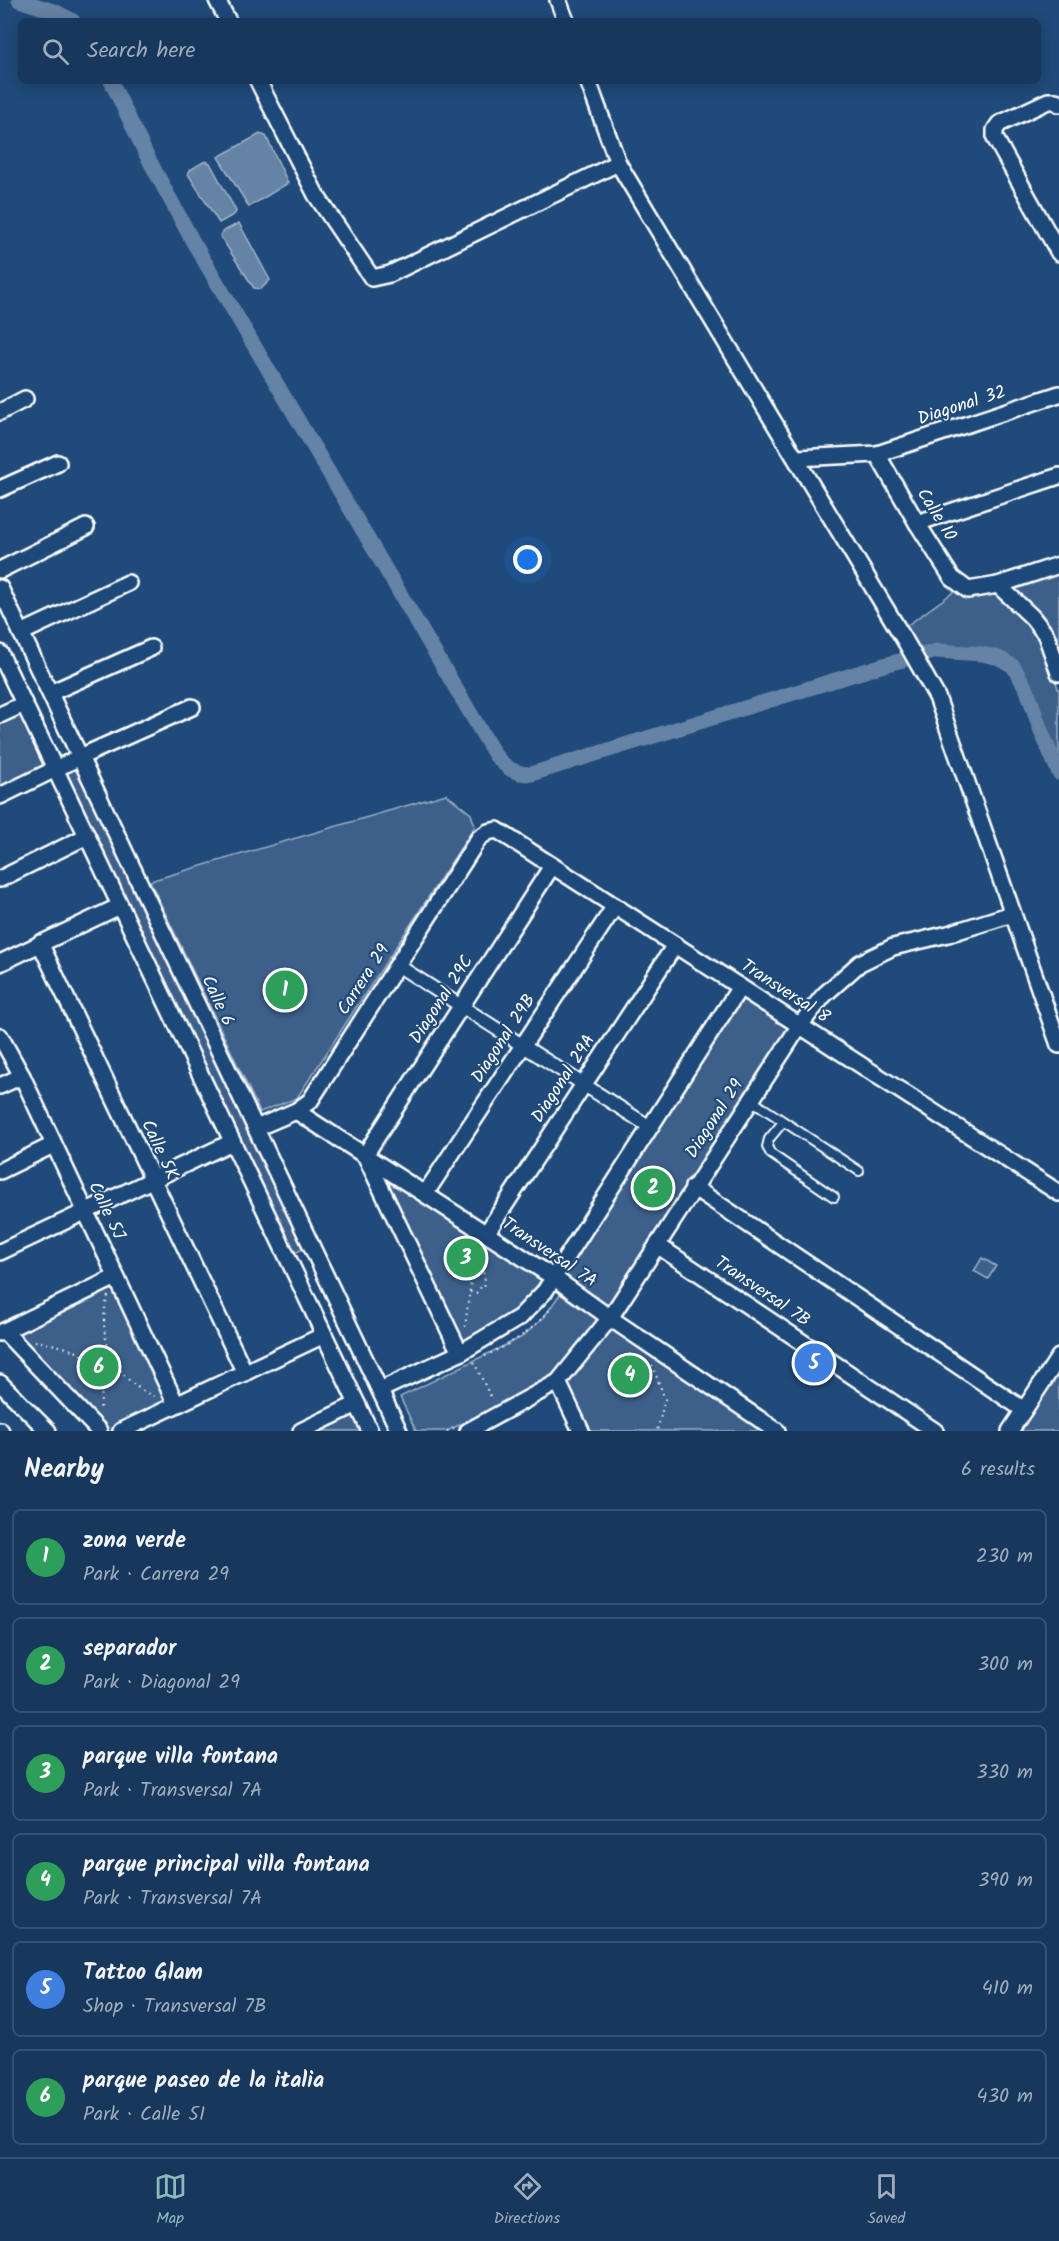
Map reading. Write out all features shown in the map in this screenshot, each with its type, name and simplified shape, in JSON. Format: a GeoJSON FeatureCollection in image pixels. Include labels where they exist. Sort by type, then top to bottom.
{"type":"FeatureCollection","features":[{"type":"Feature","properties":{"kind":"street"},"geometry":{"type":"LineString","coordinates":[[217,0],[226,18]]}},
{"type":"Feature","properties":{"kind":"street"},"geometry":{"type":"LineString","coordinates":[[558,0],[565,18]]}},
{"type":"Feature","properties":{"kind":"street"},"geometry":{"type":"LineString","coordinates":[[260,84],[316,195],[372,278],[390,274],[618,163]]}},
{"type":"Feature","properties":{"kind":"street"},"geometry":{"type":"LineString","coordinates":[[589,84],[618,163],[926,675],[937,698],[1059,1045]]}},
{"type":"Feature","properties":{"kind":"street"},"geometry":{"type":"LineString","coordinates":[[1059,104],[1048,100],[999,124],[995,130],[995,138],[1059,253]]}},
{"type":"Feature","properties":{"kind":"street","name":"Diagonal 32"},"geometry":{"type":"LineString","coordinates":[[796,458],[877,454],[1059,394]]}},
{"type":"Feature","properties":{"kind":"street"},"geometry":{"type":"LineString","coordinates":[[0,412],[24,399]]}},
{"type":"Feature","properties":{"kind":"street","name":"Calle 10"},"geometry":{"type":"LineString","coordinates":[[877,454],[952,578],[968,590],[998,585]]}},
{"type":"Feature","properties":{"kind":"street"},"geometry":{"type":"LineString","coordinates":[[0,489],[58,463]]}},
{"type":"Feature","properties":{"kind":"street"},"geometry":{"type":"LineString","coordinates":[[917,523],[1059,476]]}},
{"type":"Feature","properties":{"kind":"street"},"geometry":{"type":"LineString","coordinates":[[0,570],[86,527]]}},
{"type":"Feature","properties":{"kind":"street"},"geometry":{"type":"LineString","coordinates":[[1059,564],[998,585],[1032,617],[1046,635],[1059,673]]}},
{"type":"Feature","properties":{"kind":"street"},"geometry":{"type":"LineString","coordinates":[[21,633],[128,583]]}},
{"type":"Feature","properties":{"kind":"street","name":"Calle 6"},"geometry":{"type":"LineString","coordinates":[[0,588],[399,1431]]}},
{"type":"Feature","properties":{"kind":"street"},"geometry":{"type":"LineString","coordinates":[[50,693],[151,648]]}},
{"type":"Feature","properties":{"kind":"street"},"geometry":{"type":"LineString","coordinates":[[0,653],[370,1431]]}},
{"type":"Feature","properties":{"kind":"street"},"geometry":{"type":"LineString","coordinates":[[0,715],[24,704]]}},
{"type":"Feature","properties":{"kind":"street"},"geometry":{"type":"LineString","coordinates":[[0,796],[192,707]]}},
{"type":"Feature","properties":{"kind":"street","name":"Transversal 8"},"geometry":{"type":"LineString","coordinates":[[488,832],[496,830],[1059,1193]]}},
{"type":"Feature","properties":{"kind":"street","name":"Carrera 29"},"geometry":{"type":"LineString","coordinates":[[256,1128],[297,1111],[310,1101],[479,838],[488,832]]}},
{"type":"Feature","properties":{"kind":"street"},"geometry":{"type":"LineString","coordinates":[[0,879],[87,836]]}},
{"type":"Feature","properties":{"kind":"street","name":"Diagonal 29C"},"geometry":{"type":"LineString","coordinates":[[365,1155],[552,866]]}},
{"type":"Feature","properties":{"kind":"street"},"geometry":{"type":"LineString","coordinates":[[0,963],[120,906]]}},
{"type":"Feature","properties":{"kind":"street","name":"Diagonal 29B"},"geometry":{"type":"LineString","coordinates":[[426,1194],[615,906]]}},
{"type":"Feature","properties":{"kind":"street","name":"Diagonal 29"},"geometry":{"type":"LineString","coordinates":[[468,1431],[495,1420],[558,1383],[610,1318],[800,1025],[824,995],[860,963],[893,947],[948,934],[1012,914]]}},
{"type":"Feature","properties":{"kind":"street","name":"Calle 5K"},"geometry":{"type":"LineString","coordinates":[[40,943],[245,1373]]}},
{"type":"Feature","properties":{"kind":"street","name":"Diagonal 29A"},"geometry":{"type":"LineString","coordinates":[[482,1235],[675,945]]}},
{"type":"Feature","properties":{"kind":"street"},"geometry":{"type":"LineString","coordinates":[[397,965],[650,1127]]}},
{"type":"Feature","properties":{"kind":"street"},"geometry":{"type":"LineString","coordinates":[[380,1390],[460,1353],[520,1317],[545,1291],[740,987]]}},
{"type":"Feature","properties":{"kind":"street","name":"Calle 5J"},"geometry":{"type":"LineString","coordinates":[[0,1036],[22,1076],[176,1404]]}},
{"type":"Feature","properties":{"kind":"street"},"geometry":{"type":"LineString","coordinates":[[0,1086],[22,1076]]}},
{"type":"Feature","properties":{"kind":"street","name":"Transversal 7A"},"geometry":{"type":"LineString","coordinates":[[297,1111],[426,1194],[482,1235],[553,1277],[777,1431]]}},
{"type":"Feature","properties":{"kind":"street"},"geometry":{"type":"LineString","coordinates":[[0,1252],[232,1142]]}},
{"type":"Feature","properties":{"kind":"street"},"geometry":{"type":"LineString","coordinates":[[0,1171],[53,1145]]}},
{"type":"Feature","properties":{"kind":"street"},"geometry":{"type":"LineString","coordinates":[[365,1155],[460,1353]]}},
{"type":"Feature","properties":{"kind":"street"},"geometry":{"type":"LineString","coordinates":[[693,1187],[1024,1410]]}},
{"type":"Feature","properties":{"kind":"street"},"geometry":{"type":"LineString","coordinates":[[287,1257],[311,1245]]}},
{"type":"Feature","properties":{"kind":"street","name":"Transversal 7B"},"geometry":{"type":"LineString","coordinates":[[657,1245],[935,1431]]}},
{"type":"Feature","properties":{"kind":"street"},"geometry":{"type":"LineString","coordinates":[[99,1424],[1,1329],[116,1277]]}},
{"type":"Feature","properties":{"kind":"street"},"geometry":{"type":"LineString","coordinates":[[122,1431],[324,1335]]}},
{"type":"Feature","properties":{"kind":"street"},"geometry":{"type":"LineString","coordinates":[[1010,1431],[1059,1357]]}},
{"type":"Feature","properties":{"kind":"street"},"geometry":{"type":"LineString","coordinates":[[0,1383],[48,1431]]}},
{"type":"Feature","properties":{"kind":"street"},"geometry":{"type":"LineString","coordinates":[[558,1383],[581,1431]]}},
{"type":"Feature","properties":{"kind":"street"},"geometry":{"type":"LineString","coordinates":[[301,1431],[357,1404]]}},
{"type":"Feature","properties":{"kind":"lane"},"geometry":{"type":"LineString","coordinates":[[751,1100],[859,1171]]}},
{"type":"Feature","properties":{"kind":"lane"},"geometry":{"type":"LineString","coordinates":[[783,1122],[769,1140],[767,1147],[771,1154],[834,1197]]}},
{"type":"Feature","properties":{"kind":"path"},"geometry":{"type":"LineString","coordinates":[[464,1333],[474,1262],[482,1235]]}},
{"type":"Feature","properties":{"kind":"path"},"geometry":{"type":"LineString","coordinates":[[469,1292],[476,1293],[484,1287],[486,1275],[474,1262]]}},
{"type":"Feature","properties":{"kind":"path"},"geometry":{"type":"LineString","coordinates":[[116,1277],[104,1307],[106,1345],[119,1369],[143,1391],[176,1404]]}},
{"type":"Feature","properties":{"kind":"path"},"geometry":{"type":"LineString","coordinates":[[29,1340],[54,1344],[87,1357],[99,1371],[101,1380],[99,1424]]}},
{"type":"Feature","properties":{"kind":"path"},"geometry":{"type":"LineString","coordinates":[[87,1357],[106,1345]]}},
{"type":"Feature","properties":{"kind":"path"},"geometry":{"type":"LineString","coordinates":[[649,1358],[665,1399],[657,1431]]}},
{"type":"Feature","properties":{"kind":"path"},"geometry":{"type":"LineString","coordinates":[[474,1362],[495,1420]]}},
{"type":"Feature","properties":{"kind":"path"},"geometry":{"type":"LineString","coordinates":[[101,1380],[119,1369]]}},
{"type":"Feature","properties":{"kind":"shaded area"},"geometry":{"type":"Polygon","coordinates":[[[260,134],[266,136],[288,183],[249,207],[218,157],[260,134]]]}},
{"type":"Feature","properties":{"kind":"shaded area"},"geometry":{"type":"Polygon","coordinates":[[[205,161],[210,163],[236,211],[235,214],[219,223],[188,174],[190,170],[205,161]]]}},
{"type":"Feature","properties":{"kind":"shaded area"},"geometry":{"type":"Polygon","coordinates":[[[239,223],[270,280],[261,289],[254,288],[220,236],[222,232],[239,223]]]}},
{"type":"Feature","properties":{"kind":"shaded area"},"geometry":{"type":"Polygon","coordinates":[[[1059,565],[1059,673],[1046,635],[998,585],[1059,565]]]}},
{"type":"Feature","properties":{"kind":"shaded area"},"geometry":{"type":"Polygon","coordinates":[[[955,591],[970,594],[993,593],[1020,614],[1042,644],[1059,691],[1059,770],[1041,731],[1028,690],[1013,666],[1001,655],[985,651],[939,648],[920,652],[905,627],[955,591]]]}},
{"type":"Feature","properties":{"kind":"shaded area"},"geometry":{"type":"Polygon","coordinates":[[[22,708],[47,770],[0,793],[0,718],[22,708]]]}},
{"type":"Feature","properties":{"kind":"shaded area"},"geometry":{"type":"Polygon","coordinates":[[[80,757],[311,1245],[287,1257],[50,771],[80,757]]]}},
{"type":"Feature","properties":{"kind":"shaded area"},"geometry":{"type":"Polygon","coordinates":[[[446,794],[471,814],[475,826],[297,1098],[260,1112],[150,881],[446,794]]]}},
{"type":"Feature","properties":{"kind":"shaded area"},"geometry":{"type":"Polygon","coordinates":[[[740,987],[800,1025],[610,1313],[557,1277],[740,987]]]}},
{"type":"Feature","properties":{"kind":"shaded area"},"geometry":{"type":"Polygon","coordinates":[[[384,1177],[542,1279],[525,1301],[507,1317],[462,1343],[384,1177]]]}},
{"type":"Feature","properties":{"kind":"shaded area"},"geometry":{"type":"Polygon","coordinates":[[[982,1258],[996,1266],[988,1279],[974,1271],[982,1258]]]}},
{"type":"Feature","properties":{"kind":"shaded area"},"geometry":{"type":"Polygon","coordinates":[[[116,1277],[176,1404],[121,1431],[99,1431],[4,1331],[116,1277]]]}},
{"type":"Feature","properties":{"kind":"shaded area"},"geometry":{"type":"Polygon","coordinates":[[[560,1294],[599,1319],[594,1332],[557,1374],[542,1384],[447,1431],[416,1431],[400,1397],[522,1337],[544,1317],[560,1294]]]}},
{"type":"Feature","properties":{"kind":"shaded area"},"geometry":{"type":"Polygon","coordinates":[[[613,1321],[770,1431],[585,1431],[561,1383],[591,1355],[613,1321]]]}},
{"type":"Feature","properties":{"kind":"shaded area"},"geometry":{"type":"Polygon","coordinates":[[[1059,1367],[1059,1431],[1019,1431],[1059,1367]]]}},
{"type":"Feature","properties":{"kind":"shaded area"},"geometry":{"type":"Polygon","coordinates":[[[357,1404],[370,1431],[300,1431],[357,1404]]]}},
{"type":"Feature","properties":{"kind":"waterway"},"geometry":{"type":"LineString","coordinates":[[19,0],[67,18]]}},
{"type":"Feature","properties":{"kind":"waterway"},"geometry":{"type":"LineString","coordinates":[[112,84],[146,154],[192,240],[495,755],[507,767],[520,773],[531,774],[884,665],[937,651],[982,654],[999,658],[1013,666],[1027,690],[1059,773]]}},
{"type":"Feature","properties":{"kind":"place","name":"zona verde"},"geometry":{"type":"Point","coordinates":[285,990]}},
{"type":"Feature","properties":{"kind":"place","name":"separador"},"geometry":{"type":"Point","coordinates":[653,1188]}},
{"type":"Feature","properties":{"kind":"place","name":"parque villa fontana"},"geometry":{"type":"Point","coordinates":[466,1258]}},
{"type":"Feature","properties":{"kind":"place","name":"Tattoo Glam"},"geometry":{"type":"Point","coordinates":[814,1363]}},
{"type":"Feature","properties":{"kind":"place","name":"parque paseo de la italia"},"geometry":{"type":"Point","coordinates":[99,1367]}},
{"type":"Feature","properties":{"kind":"place","name":"parque principal villa fontana"},"geometry":{"type":"Point","coordinates":[630,1375]}}]}
